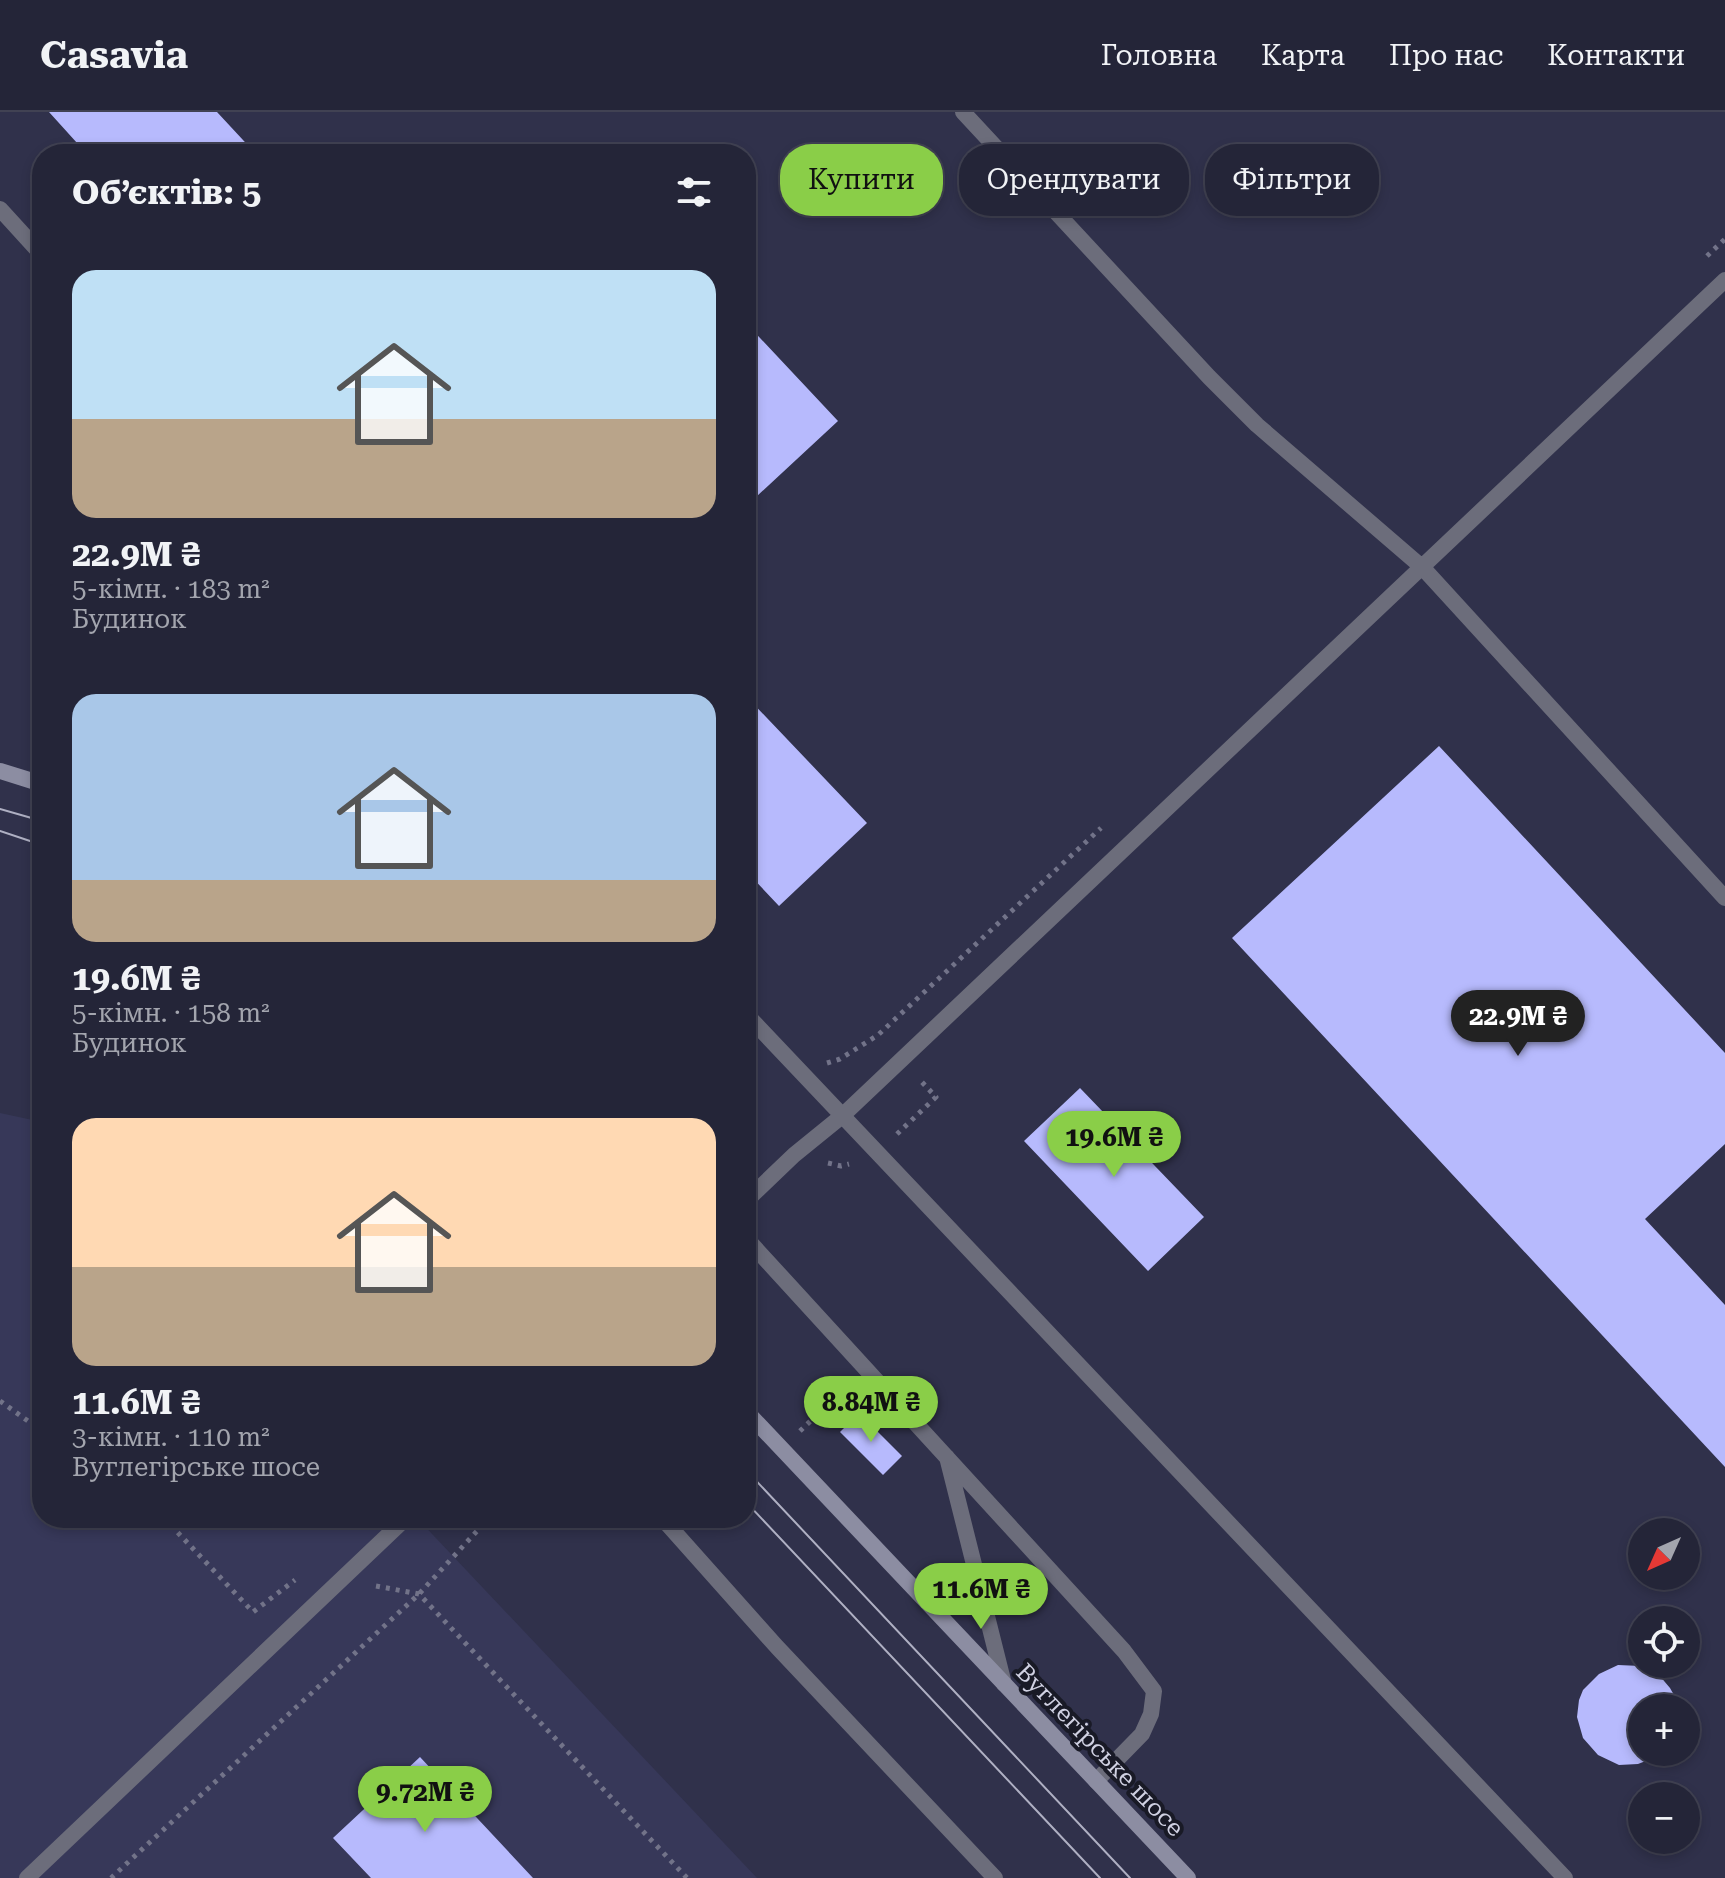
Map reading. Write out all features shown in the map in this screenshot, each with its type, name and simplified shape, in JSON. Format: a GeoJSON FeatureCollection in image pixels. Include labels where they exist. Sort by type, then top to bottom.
{"type":"FeatureCollection","features":[{"type":"Feature","properties":{"kind":"street"},"geometry":{"type":"LineString","coordinates":[[0,771],[32,781]]}},
{"type":"Feature","properties":{"kind":"street","name":"Вуглегірське шосе"},"geometry":{"type":"LineString","coordinates":[[756,1422],[1188,1878]]}},
{"type":"Feature","properties":{"kind":"lane"},"geometry":{"type":"LineString","coordinates":[[963,112],[1257,425],[1423,568],[1725,898]]}},
{"type":"Feature","properties":{"kind":"lane"},"geometry":{"type":"LineString","coordinates":[[0,209],[32,244]]}},
{"type":"Feature","properties":{"kind":"lane"},"geometry":{"type":"LineString","coordinates":[[756,1191],[842,1116],[1725,280]]}},
{"type":"Feature","properties":{"kind":"lane"},"geometry":{"type":"LineString","coordinates":[[756,1025],[1565,1878]]}},
{"type":"Feature","properties":{"kind":"lane"},"geometry":{"type":"LineString","coordinates":[[756,1249],[1141,1670],[1154,1691],[1151,1714],[1142,1734],[1096,1781]]}},
{"type":"Feature","properties":{"kind":"lane"},"geometry":{"type":"LineString","coordinates":[[946,1456],[1004,1684]]}},
{"type":"Feature","properties":{"kind":"lane"},"geometry":{"type":"LineString","coordinates":[[27,1878],[396,1528]]}},
{"type":"Feature","properties":{"kind":"lane"},"geometry":{"type":"LineString","coordinates":[[671,1528],[777,1647],[995,1878]]}},
{"type":"Feature","properties":{"kind":"path"},"geometry":{"type":"LineString","coordinates":[[782,1449],[865,1367]]}},
{"type":"Feature","properties":{"kind":"path"},"geometry":{"type":"LineString","coordinates":[[0,1401],[32,1424]]}},
{"type":"Feature","properties":{"kind":"path"},"geometry":{"type":"LineString","coordinates":[[173,1528],[253,1612],[296,1580],[343,1578],[419,1594],[687,1878]]}},
{"type":"Feature","properties":{"kind":"path"},"geometry":{"type":"LineString","coordinates":[[111,1878],[419,1594],[480,1528]]}},
{"type":"Feature","properties":{"kind":"shaded area"},"geometry":{"type":"Polygon","coordinates":[[[0,1113],[32,1120],[32,1528],[426,1528],[757,1878],[0,1878],[0,1113]]]}},
{"type":"Feature","properties":{"kind":"building"},"geometry":{"type":"Polygon","coordinates":[[[49,112],[217,112],[247,144],[78,144],[49,112]]]}},
{"type":"Feature","properties":{"kind":"building"},"geometry":{"type":"Polygon","coordinates":[[[756,334],[838,421],[756,497],[756,334]]]}},
{"type":"Feature","properties":{"kind":"building"},"geometry":{"type":"Polygon","coordinates":[[[756,706],[867,823],[779,906],[756,882],[756,706]]]}},
{"type":"Feature","properties":{"kind":"building"},"geometry":{"type":"Polygon","coordinates":[[[1439,746],[1725,1053],[1725,1144],[1645,1219],[1725,1305],[1725,1467],[1232,938],[1439,746]]]}},
{"type":"Feature","properties":{"kind":"building"},"geometry":{"type":"Polygon","coordinates":[[[1080,1088],[1204,1217],[1148,1271],[1024,1141],[1080,1088]]]}},
{"type":"Feature","properties":{"kind":"building"},"geometry":{"type":"Polygon","coordinates":[[[859,1413],[902,1456],[883,1475],[840,1432],[859,1413]]]}},
{"type":"Feature","properties":{"kind":"building"},"geometry":{"type":"Polygon","coordinates":[[[1618,1665],[1628,1665],[1628,1678],[1662,1678],[1673,1694],[1628,1694],[1628,1765],[1619,1765],[1598,1755],[1583,1738],[1577,1717],[1579,1700],[1583,1690],[1599,1674],[1618,1665]]]}},
{"type":"Feature","properties":{"kind":"building"},"geometry":{"type":"Polygon","coordinates":[[[420,1757],[533,1878],[371,1878],[333,1838],[420,1757]]]}},
{"type":"Feature","properties":{"kind":"tram line"},"geometry":{"type":"LineString","coordinates":[[0,809],[32,818]]}},
{"type":"Feature","properties":{"kind":"tram line"},"geometry":{"type":"LineString","coordinates":[[0,831],[32,842]]}},
{"type":"Feature","properties":{"kind":"tram line"},"geometry":{"type":"LineString","coordinates":[[756,1481],[1130,1878]]}},
{"type":"Feature","properties":{"kind":"tram line"},"geometry":{"type":"LineString","coordinates":[[756,1513],[1100,1878]]}}]}
